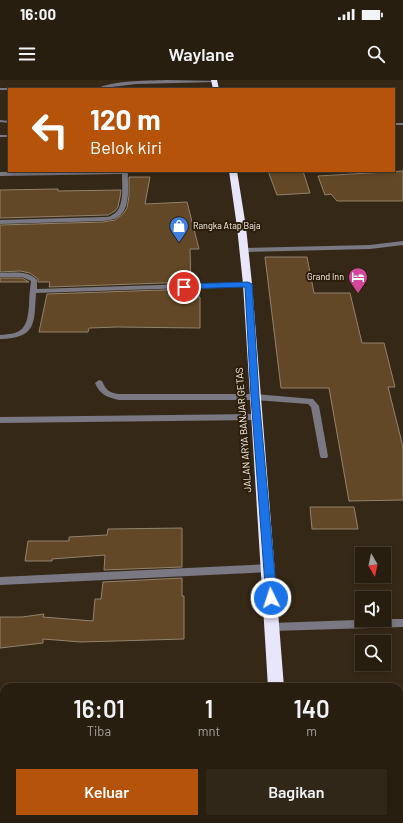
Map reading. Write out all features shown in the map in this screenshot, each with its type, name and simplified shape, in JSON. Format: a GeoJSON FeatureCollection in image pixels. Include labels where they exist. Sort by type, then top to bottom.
{"type":"FeatureCollection","features":[{"type":"Feature","properties":{"kind":"highway","name":"JALAN ARYA BANJAR GETAS"},"geometry":{"type":"LineString","coordinates":[[233,172],[245,250],[248,284],[255,397],[269,568],[276,683]]}},
{"type":"Feature","properties":{"kind":"street"},"geometry":{"type":"LineString","coordinates":[[100,88],[104,86],[127,83],[214,80]]}},
{"type":"Feature","properties":{"kind":"street"},"geometry":{"type":"LineString","coordinates":[[0,174],[125,172],[124,205],[117,216],[103,219],[0,222]]}},
{"type":"Feature","properties":{"kind":"street"},"geometry":{"type":"LineString","coordinates":[[245,250],[319,249],[403,243]]}},
{"type":"Feature","properties":{"kind":"street"},"geometry":{"type":"LineString","coordinates":[[0,275],[21,275],[34,280],[31,321],[26,332],[0,337]]}},
{"type":"Feature","properties":{"kind":"street"},"geometry":{"type":"LineString","coordinates":[[33,291],[248,284]]}},
{"type":"Feature","properties":{"kind":"street"},"geometry":{"type":"LineString","coordinates":[[99,383],[102,391],[108,395],[119,397],[255,397],[310,401],[315,406],[324,456]]}},
{"type":"Feature","properties":{"kind":"street"},"geometry":{"type":"LineString","coordinates":[[0,420],[257,417]]}},
{"type":"Feature","properties":{"kind":"street"},"geometry":{"type":"LineString","coordinates":[[0,581],[269,568]]}},
{"type":"Feature","properties":{"kind":"street"},"geometry":{"type":"LineString","coordinates":[[273,627],[403,622]]}},
{"type":"Feature","properties":{"kind":"building"},"geometry":{"type":"Polygon","coordinates":[[[403,171],[403,201],[337,201],[331,194],[325,195],[318,176],[395,172],[403,171]]]}},
{"type":"Feature","properties":{"kind":"building"},"geometry":{"type":"Polygon","coordinates":[[[268,172],[303,172],[310,193],[277,195],[268,172]]]}},
{"type":"Feature","properties":{"kind":"building"},"geometry":{"type":"Polygon","coordinates":[[[129,177],[150,177],[145,204],[187,202],[199,249],[190,249],[191,282],[49,287],[50,282],[38,282],[38,279],[30,273],[20,271],[0,272],[0,225],[103,222],[115,220],[123,214],[127,208],[129,196],[129,177]]]}},
{"type":"Feature","properties":{"kind":"building"},"geometry":{"type":"Polygon","coordinates":[[[58,189],[58,191],[121,190],[118,207],[115,211],[108,215],[0,218],[0,190],[58,189]]]}},
{"type":"Feature","properties":{"kind":"building"},"geometry":{"type":"Polygon","coordinates":[[[265,257],[307,257],[314,293],[350,293],[362,343],[384,343],[395,387],[388,387],[403,447],[403,500],[349,501],[329,388],[281,388],[265,257]]]}},
{"type":"Feature","properties":{"kind":"building"},"geometry":{"type":"Polygon","coordinates":[[[0,278],[22,278],[29,282],[0,282],[0,278]]]}},
{"type":"Feature","properties":{"kind":"building"},"geometry":{"type":"Polygon","coordinates":[[[191,289],[191,297],[200,297],[200,328],[117,327],[89,328],[88,332],[39,332],[47,294],[191,289]]]}},
{"type":"Feature","properties":{"kind":"building"},"geometry":{"type":"Polygon","coordinates":[[[310,507],[354,507],[358,529],[312,529],[310,507]]]}},
{"type":"Feature","properties":{"kind":"building"},"geometry":{"type":"Polygon","coordinates":[[[182,528],[182,567],[104,570],[105,555],[52,559],[52,561],[25,561],[28,541],[69,541],[69,537],[107,535],[108,529],[182,528]]]}},
{"type":"Feature","properties":{"kind":"building"},"geometry":{"type":"Polygon","coordinates":[[[182,578],[182,596],[184,596],[184,639],[81,642],[43,639],[43,643],[0,648],[0,617],[22,617],[44,614],[43,617],[93,621],[95,599],[101,599],[103,582],[182,578]]]}},
{"type":"Feature","properties":{"kind":"place","name":"Rangka Atap Baja"},"geometry":{"type":"Point","coordinates":[179,243]}},
{"type":"Feature","properties":{"kind":"place","name":"Grand Inn"},"geometry":{"type":"Point","coordinates":[358,294]}},
{"type":"Feature","properties":{"kind":"route"},"geometry":{"type":"LineString","coordinates":[[184,287],[248,284],[255,397],[271,598]]}}]}
